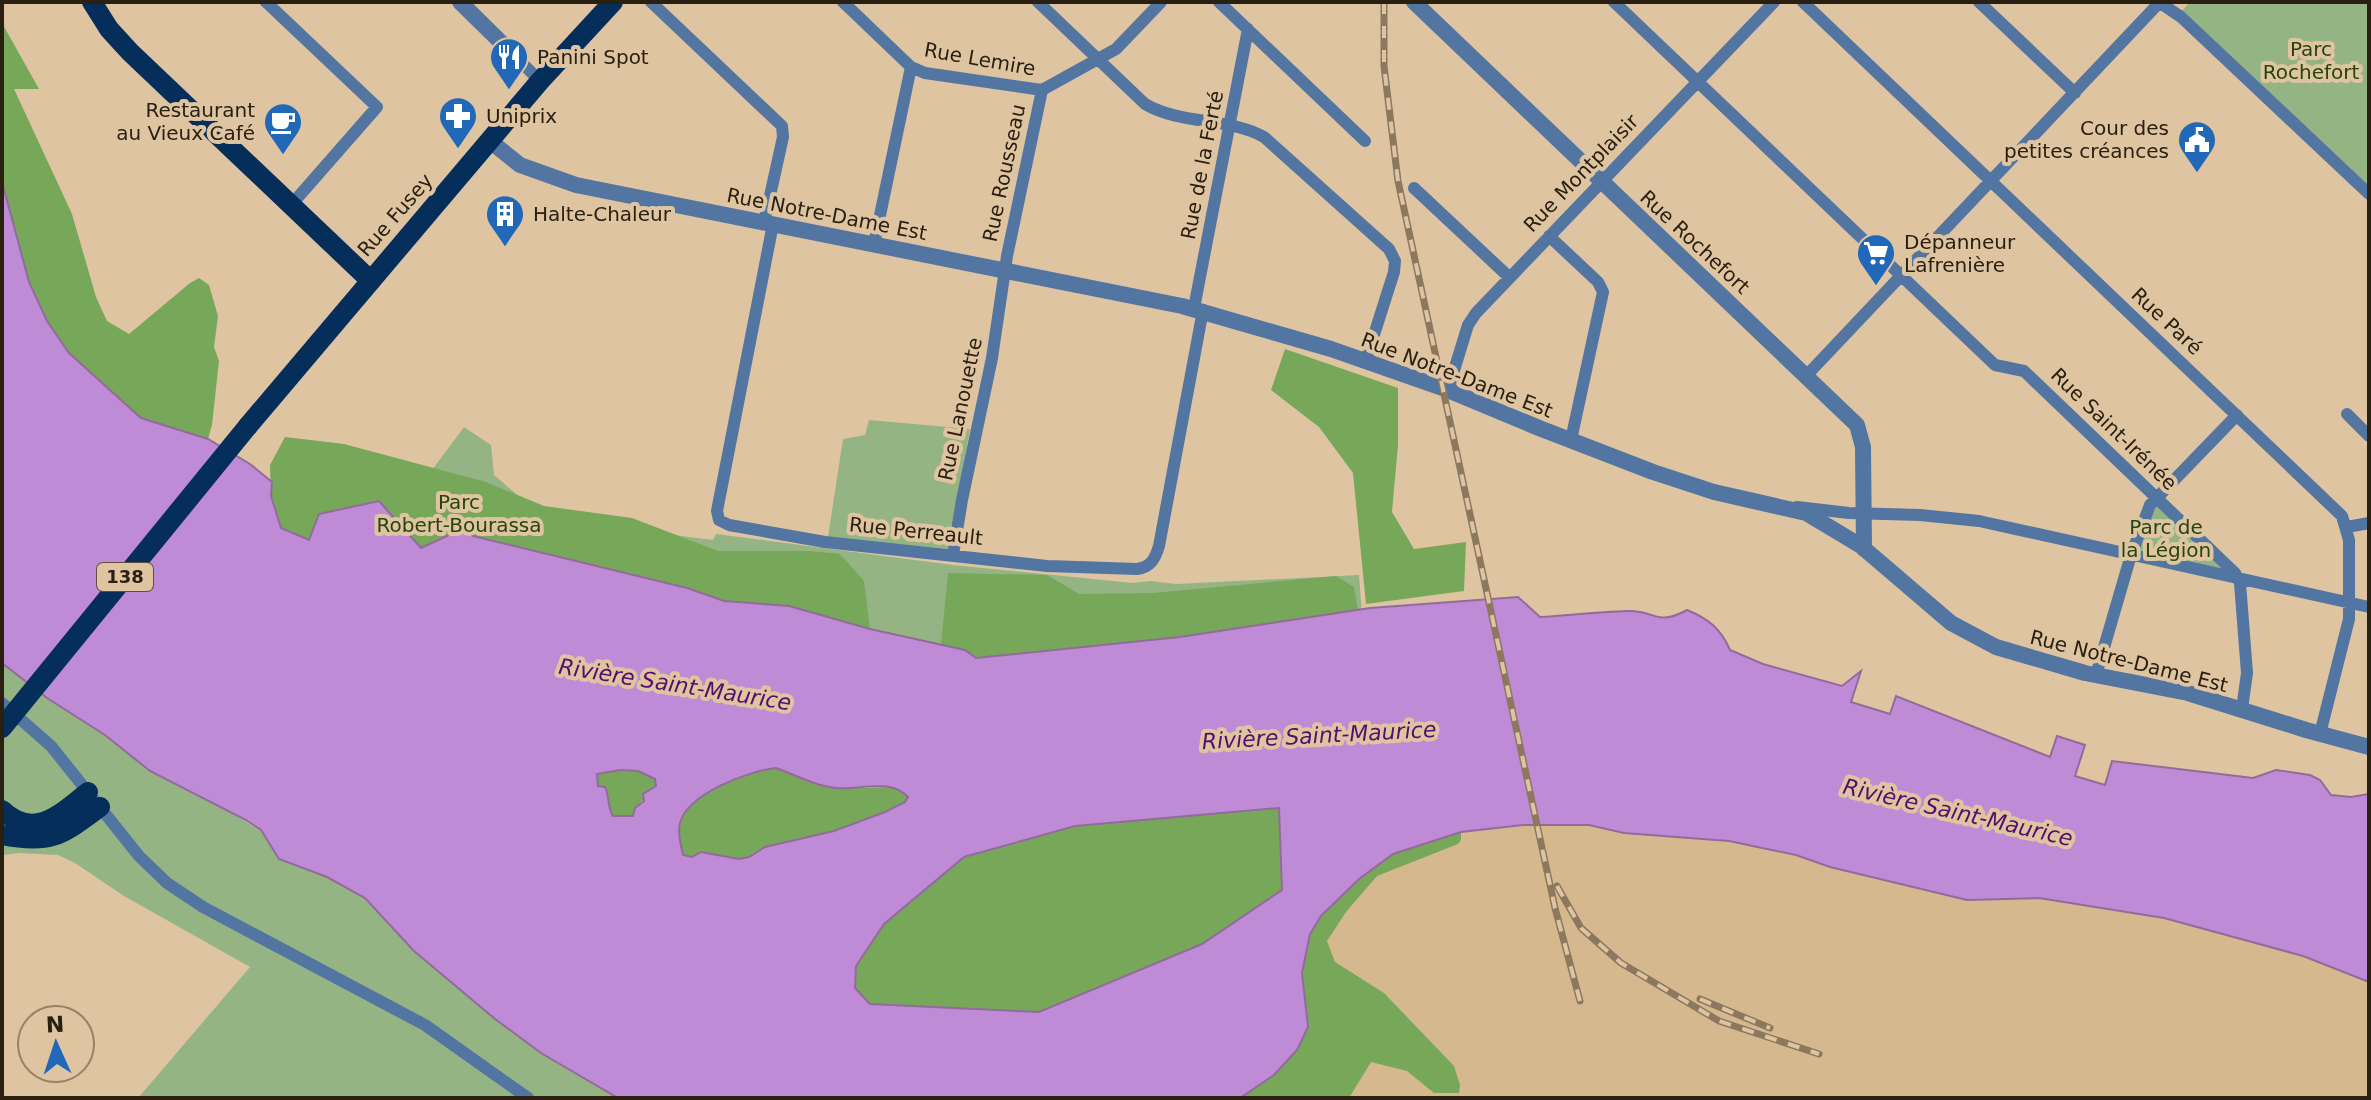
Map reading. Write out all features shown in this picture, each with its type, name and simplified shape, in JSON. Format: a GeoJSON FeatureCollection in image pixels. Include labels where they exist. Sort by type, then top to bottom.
{"type":"FeatureCollection","features":[{"type":"Feature","properties":{"kind":"main road"},"geometry":{"type":"LineString","coordinates":[[92,2],[109,29],[130,52],[371,281]]}},
{"type":"Feature","properties":{"kind":"main road","name":"Rue Fusey"},"geometry":{"type":"LineString","coordinates":[[8,720],[248,426],[540,81],[613,2]]}},
{"type":"Feature","properties":{"kind":"main road"},"geometry":{"type":"LineString","coordinates":[[2,810],[12,819],[24,823],[44,823],[94,799]]}},
{"type":"Feature","properties":{"kind":"main road"},"geometry":{"type":"LineString","coordinates":[[2,835],[29,840],[46,839],[70,828],[94,799]]}},
{"type":"Feature","properties":{"kind":"street"},"geometry":{"type":"LineString","coordinates":[[266,2],[377,107],[292,204]]}},
{"type":"Feature","properties":{"kind":"street"},"geometry":{"type":"LineString","coordinates":[[460,2],[540,81]]}},
{"type":"Feature","properties":{"kind":"street"},"geometry":{"type":"LineString","coordinates":[[651,2],[782,126],[783,137],[769,224]]}},
{"type":"Feature","properties":{"kind":"street"},"geometry":{"type":"LineString","coordinates":[[843,2],[911,67],[874,244]]}},
{"type":"Feature","properties":{"kind":"street"},"geometry":{"type":"LineString","coordinates":[[1038,2],[1139,99],[1152,108],[1256,132],[1271,142],[1392,253],[1394,272],[1366,360]]}},
{"type":"Feature","properties":{"kind":"street","name":"Rue Rousseau"},"geometry":{"type":"LineString","coordinates":[[1005,270],[1042,90],[1116,49],[1161,2]]}},
{"type":"Feature","properties":{"kind":"street"},"geometry":{"type":"LineString","coordinates":[[1219,2],[1365,141]]}},
{"type":"Feature","properties":{"kind":"street","name":"Rue Rochefort"},"geometry":{"type":"LineString","coordinates":[[1414,2],[1859,427],[1863,447],[1864,549]]}},
{"type":"Feature","properties":{"kind":"street","name":"Rue Saint-Irénée"},"geometry":{"type":"LineString","coordinates":[[1614,2],[1995,365],[2024,371],[2239,579]]}},
{"type":"Feature","properties":{"kind":"street","name":"Rue Montplaisir"},"geometry":{"type":"LineString","coordinates":[[1448,390],[1470,321],[1695,81],[1774,2]]}},
{"type":"Feature","properties":{"kind":"street","name":"Rue Paré"},"geometry":{"type":"LineString","coordinates":[[1803,2],[2342,516],[2347,527]]}},
{"type":"Feature","properties":{"kind":"street"},"geometry":{"type":"LineString","coordinates":[[1979,2],[2075,93]]}},
{"type":"Feature","properties":{"kind":"street"},"geometry":{"type":"LineString","coordinates":[[1807,375],[2160,2],[2181,17],[2369,194]]}},
{"type":"Feature","properties":{"kind":"street","name":"Rue de la Ferté"},"geometry":{"type":"LineString","coordinates":[[1198,309],[1248,29]]}},
{"type":"Feature","properties":{"kind":"street","name":"Rue Lemire"},"geometry":{"type":"LineString","coordinates":[[911,67],[925,73],[1042,90]]}},
{"type":"Feature","properties":{"kind":"street","name":"Rue Notre-Dame Est"},"geometry":{"type":"LineString","coordinates":[[490,141],[520,165],[563,181],[1198,309],[1366,360],[1714,492],[1813,516],[1864,549],[1943,618],[1976,638],[2019,655],[2096,675],[2176,690],[2369,747]]}},
{"type":"Feature","properties":{"kind":"street"},"geometry":{"type":"LineString","coordinates":[[1414,188],[1509,277]]}},
{"type":"Feature","properties":{"kind":"street","name":"Rue Perreault"},"geometry":{"type":"LineString","coordinates":[[769,224],[717,511],[719,520],[729,525],[808,539],[1059,567],[1137,569],[1152,563],[1159,546],[1198,309]]}},
{"type":"Feature","properties":{"kind":"street"},"geometry":{"type":"LineString","coordinates":[[1549,236],[1598,282],[1603,292],[1571,440]]}},
{"type":"Feature","properties":{"kind":"street","name":"Rue Lanouette"},"geometry":{"type":"LineString","coordinates":[[953,555],[992,358],[1005,270]]}},
{"type":"Feature","properties":{"kind":"street"},"geometry":{"type":"LineString","coordinates":[[2347,414],[2369,436]]}},
{"type":"Feature","properties":{"kind":"street"},"geometry":{"type":"LineString","coordinates":[[2096,675],[2131,555],[2149,509],[2237,415]]}},
{"type":"Feature","properties":{"kind":"street"},"geometry":{"type":"LineString","coordinates":[[1786,507],[1979,521],[2369,607]]}},
{"type":"Feature","properties":{"kind":"street"},"geometry":{"type":"LineString","coordinates":[[2320,734],[2348,624],[2347,527],[2369,523]]}},
{"type":"Feature","properties":{"kind":"street"},"geometry":{"type":"LineString","coordinates":[[2239,579],[2247,673],[2242,709]]}},
{"type":"Feature","properties":{"kind":"street"},"geometry":{"type":"LineString","coordinates":[[2,703],[8,720],[51,746],[148,865],[188,899],[417,1020],[528,1098]]}},
{"type":"Feature","properties":{"kind":"shaded area"},"geometry":{"type":"Polygon","coordinates":[[[1523,825],[1589,825],[1624,833],[1729,841],[1796,855],[1830,867],[1967,900],[2039,898],[2164,918],[2303,956],[2369,982],[2369,1098],[1240,1098],[1302,973],[1359,879],[1461,832],[1523,825]]]}},
{"type":"Feature","properties":{"kind":"green space","name":"Parc Rochefort"},"geometry":{"type":"Polygon","coordinates":[[[2190,2],[2369,2],[2369,193],[2178,15],[2190,2]]]}},
{"type":"Feature","properties":{"kind":"green space"},"geometry":{"type":"Polygon","coordinates":[[[2,23],[39,89],[14,89],[72,214],[96,297],[107,321],[129,334],[190,283],[199,278],[209,285],[218,316],[214,347],[219,361],[208,439],[141,418],[69,353],[47,321],[29,282],[2,182],[2,23]]]}},
{"type":"Feature","properties":{"kind":"green space"},"geometry":{"type":"Polygon","coordinates":[[[1285,349],[1398,388],[1398,445],[1392,512],[1414,549],[1466,542],[1464,591],[1366,604],[1353,473],[1319,427],[1271,390],[1285,349]]]}},
{"type":"Feature","properties":{"kind":"green space"},"geometry":{"type":"Polygon","coordinates":[[[869,420],[970,429],[948,556],[828,537],[843,439],[865,435],[869,420]]]}},
{"type":"Feature","properties":{"kind":"green space","name":"Parc Robert-Bourassa"},"geometry":{"type":"Polygon","coordinates":[[[464,427],[491,445],[494,475],[535,510],[610,527],[713,540],[716,534],[953,565],[1133,583],[1176,584],[1359,575],[1362,616],[977,665],[718,606],[432,470],[464,427]]]}},
{"type":"Feature","properties":{"kind":"green space"},"geometry":{"type":"Polygon","coordinates":[[[285,437],[344,444],[486,482],[544,506],[632,518],[718,551],[840,554],[864,581],[870,629],[789,606],[724,601],[687,588],[473,536],[462,529],[421,548],[309,541],[281,528],[271,496],[270,465],[285,437]]]}},
{"type":"Feature","properties":{"kind":"green space","name":"Parc de la Légion"},"geometry":{"type":"Polygon","coordinates":[[[2153,501],[2235,573],[2131,555],[2153,501]]]}},
{"type":"Feature","properties":{"kind":"green space"},"geometry":{"type":"Polygon","coordinates":[[[948,573],[1047,575],[1079,594],[1152,593],[1336,576],[1354,587],[1358,610],[1180,637],[976,658],[965,650],[941,644],[948,573]]]}},
{"type":"Feature","properties":{"kind":"green space"},"geometry":{"type":"Polygon","coordinates":[[[2,663],[47,698],[261,831],[279,859],[327,877],[365,898],[414,951],[495,1019],[541,1053],[618,1098],[138,1098],[250,967],[58,855],[2,855],[2,663]]]}},
{"type":"Feature","properties":{"kind":"green space"},"geometry":{"type":"Polygon","coordinates":[[[776,768],[813,783],[845,788],[893,788],[909,797],[885,812],[834,831],[765,847],[749,857],[739,859],[701,852],[692,857],[683,855],[680,823],[695,802],[721,785],[776,768]]]}},
{"type":"Feature","properties":{"kind":"green space"},"geometry":{"type":"Polygon","coordinates":[[[638,771],[655,779],[656,787],[635,808],[633,816],[613,816],[609,810],[608,792],[600,787],[597,780],[597,774],[638,771]]]}},
{"type":"Feature","properties":{"kind":"green space"},"geometry":{"type":"Polygon","coordinates":[[[1279,808],[1282,890],[1202,944],[1039,1012],[870,1004],[855,988],[856,967],[884,924],[964,857],[1075,826],[1279,808]]]}},
{"type":"Feature","properties":{"kind":"green space"},"geometry":{"type":"Polygon","coordinates":[[[1461,832],[1458,844],[1377,876],[1346,912],[1327,941],[1335,962],[1384,993],[1454,1066],[1460,1085],[1459,1093],[1434,1093],[1407,1071],[1371,1062],[1349,1098],[1240,1098],[1274,1075],[1297,1050],[1308,1027],[1302,973],[1310,934],[1321,916],[1359,879],[1393,854],[1461,832]]]}},
{"type":"Feature","properties":{"kind":"water","name":"Rivière Saint-Maurice"},"geometry":{"type":"Polygon","coordinates":[[[2,182],[29,282],[47,321],[69,353],[141,418],[208,439],[250,464],[272,482],[271,496],[281,528],[309,540],[319,514],[379,501],[421,548],[462,529],[473,536],[687,588],[724,601],[789,606],[870,629],[965,650],[976,658],[1180,637],[1370,608],[1518,597],[1540,617],[1637,611],[1662,618],[1687,610],[1713,626],[1730,650],[1763,664],[1842,686],[1861,671],[1851,702],[1890,714],[1896,696],[2050,757],[2057,736],[2085,745],[2075,776],[2105,785],[2112,761],[2253,778],[2276,770],[2310,775],[2320,780],[2331,795],[2351,797],[2369,794],[2369,982],[2303,956],[2164,918],[2039,898],[1967,900],[1830,867],[1796,855],[1729,841],[1624,833],[1589,825],[1523,825],[1461,832],[1393,854],[1359,879],[1321,916],[1310,934],[1302,973],[1308,1027],[1297,1050],[1274,1075],[1240,1098],[618,1098],[541,1053],[495,1019],[414,951],[365,898],[327,877],[279,859],[261,830],[150,771],[105,735],[47,698],[2,663],[2,182]],[[776,768],[721,785],[685,812],[679,835],[683,855],[692,857],[701,852],[739,859],[749,857],[765,847],[834,831],[885,812],[905,802],[908,797],[901,791],[884,786],[828,787],[776,768]],[[638,771],[597,774],[598,786],[605,787],[613,816],[633,816],[635,808],[644,801],[643,794],[656,786],[655,779],[638,771]],[[1279,808],[1075,826],[964,857],[884,924],[856,966],[855,988],[870,1004],[1039,1012],[1202,944],[1282,890],[1279,808]]]}},
{"type":"Feature","properties":{"kind":"railway"},"geometry":{"type":"LineString","coordinates":[[1384,2],[1384,66],[1398,181],[1555,908],[1580,1001]]}},
{"type":"Feature","properties":{"kind":"railway"},"geometry":{"type":"LineString","coordinates":[[1557,886],[1581,928],[1621,963],[1719,1021],[1819,1054]]}},
{"type":"Feature","properties":{"kind":"railway"},"geometry":{"type":"LineString","coordinates":[[1700,999],[1770,1028]]}},
{"type":"Feature","properties":{"kind":"place","name":"Panini Spot"},"geometry":{"type":"Point","coordinates":[509,91]}},
{"type":"Feature","properties":{"kind":"place","name":"Uniprix"},"geometry":{"type":"Point","coordinates":[458,150]}},
{"type":"Feature","properties":{"kind":"place","name":"Restaurant au Vieux Café"},"geometry":{"type":"Point","coordinates":[283,156]}},
{"type":"Feature","properties":{"kind":"place","name":"Cour des petites créances"},"geometry":{"type":"Point","coordinates":[2197,174]}},
{"type":"Feature","properties":{"kind":"place","name":"Halte-Chaleur"},"geometry":{"type":"Point","coordinates":[505,248]}},
{"type":"Feature","properties":{"kind":"place","name":"Dépanneur Lafrenière"},"geometry":{"type":"Point","coordinates":[1876,287]}}]}
